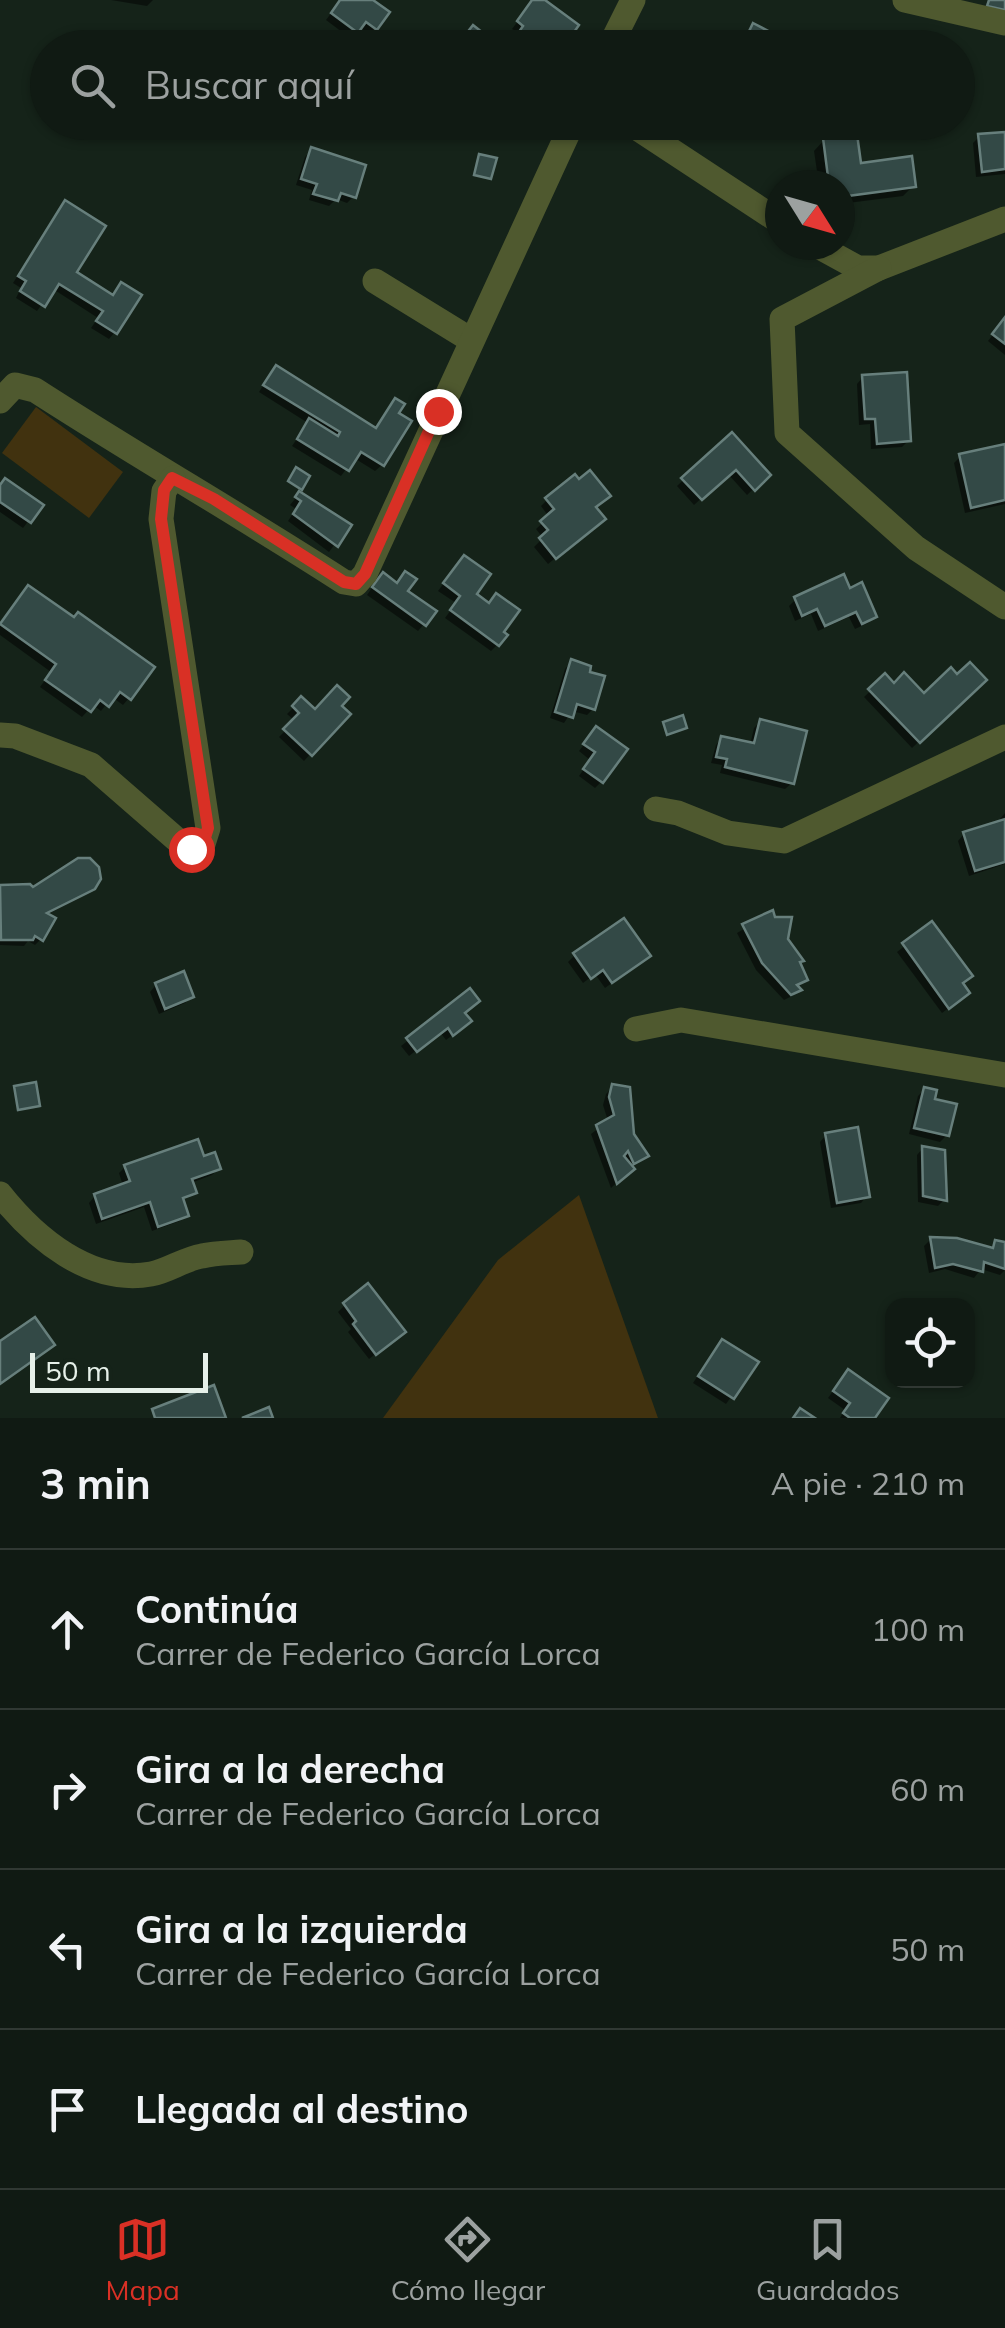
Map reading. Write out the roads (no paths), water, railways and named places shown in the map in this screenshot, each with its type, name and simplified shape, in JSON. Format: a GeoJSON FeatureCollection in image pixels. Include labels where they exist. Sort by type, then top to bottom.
{"type":"FeatureCollection","features":[{"type":"Feature","properties":{"kind":"street"},"geometry":{"type":"LineString","coordinates":[[618,30],[633,0]]}},
{"type":"Feature","properties":{"kind":"street"},"geometry":{"type":"LineString","coordinates":[[905,0],[1005,23]]}},
{"type":"Feature","properties":{"kind":"street"},"geometry":{"type":"LineString","coordinates":[[0,401],[15,385],[35,390],[344,582],[356,584],[365,574],[565,140]]}},
{"type":"Feature","properties":{"kind":"street"},"geometry":{"type":"LineString","coordinates":[[655,140],[765,212]]}},
{"type":"Feature","properties":{"kind":"street"},"geometry":{"type":"LineString","coordinates":[[1005,219],[879,268],[782,319],[787,434],[916,548],[1005,607]]}},
{"type":"Feature","properties":{"kind":"street"},"geometry":{"type":"LineString","coordinates":[[843,260],[858,268],[879,268]]}},
{"type":"Feature","properties":{"kind":"street"},"geometry":{"type":"LineString","coordinates":[[375,281],[471,340]]}},
{"type":"Feature","properties":{"kind":"street"},"geometry":{"type":"LineString","coordinates":[[0,735],[16,736],[91,765],[176,839],[191,849],[203,844],[208,828],[161,519],[164,490],[172,478]]}},
{"type":"Feature","properties":{"kind":"street"},"geometry":{"type":"LineString","coordinates":[[656,809],[678,813],[728,833],[784,842],[1005,737]]}},
{"type":"Feature","properties":{"kind":"street"},"geometry":{"type":"LineString","coordinates":[[636,1029],[681,1020],[1005,1075]]}},
{"type":"Feature","properties":{"kind":"street"},"geometry":{"type":"LineString","coordinates":[[0,1194],[25,1225],[55,1248],[91,1267],[122,1276],[152,1274],[200,1256],[241,1252]]}}]}
